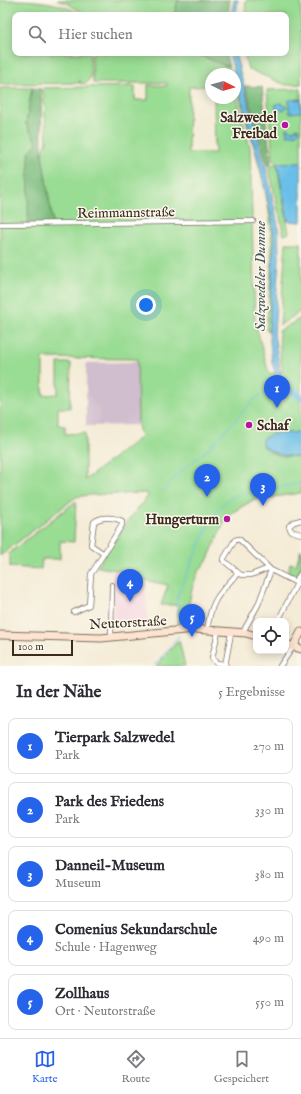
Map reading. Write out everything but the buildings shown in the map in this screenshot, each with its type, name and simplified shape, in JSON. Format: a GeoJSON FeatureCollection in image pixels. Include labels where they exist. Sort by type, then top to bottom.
{"type":"FeatureCollection","features":[{"type":"Feature","properties":{"kind":"street","name":"Reimmannstraße"},"geometry":{"type":"LineString","coordinates":[[0,224],[253,221]]}},
{"type":"Feature","properties":{"kind":"street","name":"Neutorstraße"},"geometry":{"type":"LineString","coordinates":[[74,612],[89,606],[91,574],[104,554],[122,525],[122,521],[114,517],[96,520],[94,522],[91,545],[104,554]]}},
{"type":"Feature","properties":{"kind":"street"},"geometry":{"type":"LineString","coordinates":[[301,520],[294,522],[289,526],[291,531],[301,534]]}},
{"type":"Feature","properties":{"kind":"street"},"geometry":{"type":"LineString","coordinates":[[270,569],[252,575],[237,574],[223,560],[235,540],[239,539],[270,569],[298,583]]}},
{"type":"Feature","properties":{"kind":"street"},"geometry":{"type":"LineString","coordinates":[[243,632],[258,605],[270,569]]}},
{"type":"Feature","properties":{"kind":"street"},"geometry":{"type":"LineString","coordinates":[[280,618],[298,583],[301,573]]}},
{"type":"Feature","properties":{"kind":"street"},"geometry":{"type":"LineString","coordinates":[[207,630],[209,617],[216,597],[237,574]]}},
{"type":"Feature","properties":{"kind":"street"},"geometry":{"type":"LineString","coordinates":[[111,637],[112,585]]}},
{"type":"Feature","properties":{"kind":"street","name":"Neutorstraße"},"geometry":{"type":"LineString","coordinates":[[0,635],[111,637],[177,632],[185,630],[207,630],[231,633],[243,632],[253,635]]}},
{"type":"Feature","properties":{"kind":"street"},"geometry":{"type":"LineString","coordinates":[[218,632],[212,658],[216,663],[225,665],[231,633]]}},
{"type":"Feature","properties":{"kind":"street"},"geometry":{"type":"LineString","coordinates":[[280,666],[297,648],[301,632]]}},
{"type":"Feature","properties":{"kind":"shaded area"},"geometry":{"type":"Polygon","coordinates":[[[137,362],[138,425],[86,426],[86,363],[137,362]]]}},
{"type":"Feature","properties":{"kind":"shaded area"},"geometry":{"type":"Polygon","coordinates":[[[113,570],[126,571],[127,580],[145,580],[148,625],[113,627],[113,570]]]}},
{"type":"Feature","properties":{"kind":"green space"},"geometry":{"type":"Polygon","coordinates":[[[0,0],[42,2],[63,6],[76,12],[12,12],[12,56],[90,56],[91,76],[87,83],[81,84],[80,80],[80,83],[0,84],[0,0]]]}},
{"type":"Feature","properties":{"kind":"green space"},"geometry":{"type":"Polygon","coordinates":[[[57,0],[178,0],[175,12],[81,12],[67,3],[57,0]]]}},
{"type":"Feature","properties":{"kind":"green space"},"geometry":{"type":"Polygon","coordinates":[[[178,0],[230,0],[228,12],[175,12],[178,0]]]}},
{"type":"Feature","properties":{"kind":"green space"},"geometry":{"type":"Polygon","coordinates":[[[246,0],[301,0],[301,84],[286,85],[248,69],[245,56],[289,56],[289,12],[245,12],[246,0]]]}},
{"type":"Feature","properties":{"kind":"green space"},"geometry":{"type":"Polygon","coordinates":[[[92,56],[202,56],[229,67],[205,68],[205,86],[189,87],[188,153],[215,153],[214,104],[239,104],[250,148],[255,322],[269,374],[283,370],[281,363],[279,331],[301,318],[301,432],[272,434],[270,452],[281,456],[301,457],[301,493],[253,500],[233,512],[225,520],[208,559],[198,572],[193,585],[188,607],[187,626],[178,627],[178,605],[161,605],[168,585],[145,580],[127,580],[125,571],[97,567],[127,522],[148,496],[147,493],[89,495],[76,497],[0,556],[0,88],[32,88],[26,124],[37,143],[53,225],[42,154],[47,141],[43,88],[135,86],[135,100],[148,100],[148,85],[167,86],[167,83],[93,83],[92,56]],[[43,358],[43,395],[58,394],[58,363],[71,363],[70,408],[58,408],[58,425],[65,426],[65,434],[85,433],[85,480],[141,437],[138,425],[137,359],[43,358]]]}},
{"type":"Feature","properties":{"kind":"green space"},"geometry":{"type":"Polygon","coordinates":[[[202,56],[226,56],[229,67],[202,56]]]}},
{"type":"Feature","properties":{"kind":"green space"},"geometry":{"type":"Polygon","coordinates":[[[245,86],[262,87],[271,163],[267,164],[245,86]]]}},
{"type":"Feature","properties":{"kind":"green space"},"geometry":{"type":"Polygon","coordinates":[[[32,88],[41,89],[42,154],[53,225],[28,225],[29,152],[37,143],[26,124],[32,88]]]}},
{"type":"Feature","properties":{"kind":"green space","name":"Salzwedel Freibad"},"geometry":{"type":"Polygon","coordinates":[[[301,89],[301,162],[277,163],[273,159],[267,90],[301,89]]]}},
{"type":"Feature","properties":{"kind":"green space"},"geometry":{"type":"Polygon","coordinates":[[[241,96],[266,184],[273,223],[274,264],[269,330],[266,330],[270,290],[270,221],[268,204],[256,153],[241,103],[241,96]]]}},
{"type":"Feature","properties":{"kind":"green space"},"geometry":{"type":"Polygon","coordinates":[[[277,164],[289,233],[284,235],[268,165],[277,164]]]}},
{"type":"Feature","properties":{"kind":"green space"},"geometry":{"type":"Polygon","coordinates":[[[286,243],[301,243],[301,311],[280,325],[286,243]]]}},
{"type":"Feature","properties":{"kind":"green space"},"geometry":{"type":"Polygon","coordinates":[[[76,501],[74,542],[60,541],[60,559],[42,559],[41,569],[10,567],[10,556],[8,554],[76,501]]]}},
{"type":"Feature","properties":{"kind":"green space"},"geometry":{"type":"Polygon","coordinates":[[[301,549],[301,568],[295,578],[288,575],[290,563],[296,565],[301,549]]]}},
{"type":"Feature","properties":{"kind":"green space"},"geometry":{"type":"Polygon","coordinates":[[[179,640],[185,666],[156,666],[179,640]]]}},
{"type":"Feature","properties":{"kind":"water"},"geometry":{"type":"Polygon","coordinates":[[[234,0],[238,0],[236,12],[232,12],[234,0]]]}},
{"type":"Feature","properties":{"kind":"water","name":"Salzwedeler Dumme"},"geometry":{"type":"Polygon","coordinates":[[[230,56],[236,56],[239,68],[233,68],[230,56]]]}},
{"type":"Feature","properties":{"kind":"water","name":"Salzwedeler Dumme"},"geometry":{"type":"Polygon","coordinates":[[[241,75],[266,168],[278,226],[279,258],[274,334],[281,377],[289,386],[289,391],[279,383],[272,362],[269,330],[274,242],[272,219],[241,97],[241,75]]]}},
{"type":"Feature","properties":{"kind":"water"},"geometry":{"type":"Polygon","coordinates":[[[301,99],[301,112],[289,113],[289,100],[301,99]]]}},
{"type":"Feature","properties":{"kind":"water"},"geometry":{"type":"Polygon","coordinates":[[[280,103],[287,107],[284,110],[276,110],[276,104],[280,103]]]}},
{"type":"Feature","properties":{"kind":"water"},"geometry":{"type":"Polygon","coordinates":[[[287,128],[293,131],[297,128],[299,129],[299,132],[297,134],[287,135],[287,128]]]}},
{"type":"Feature","properties":{"kind":"water"},"geometry":{"type":"Polygon","coordinates":[[[301,162],[301,222],[288,221],[277,163],[301,162]]]}},
{"type":"Feature","properties":{"kind":"water"},"geometry":{"type":"Polygon","coordinates":[[[301,432],[301,457],[280,454],[271,451],[262,445],[262,439],[272,434],[301,432]]]}},
{"type":"Feature","properties":{"kind":"waterway","name":"Salzwedeler Dumme"},"geometry":{"type":"LineString","coordinates":[[282,384],[301,397]]}},
{"type":"Feature","properties":{"kind":"waterway"},"geometry":{"type":"LineString","coordinates":[[162,492],[182,470],[205,452],[253,401],[272,386]]}},
{"type":"Feature","properties":{"kind":"waterway"},"geometry":{"type":"LineString","coordinates":[[179,627],[177,596],[209,524],[219,508],[230,498],[237,495],[301,483]]}},
{"type":"Feature","properties":{"kind":"waterway"},"geometry":{"type":"LineString","coordinates":[[154,666],[179,636]]}},
{"type":"Feature","properties":{"kind":"place","name":"Salzwedel Freibad"},"geometry":{"type":"Point","coordinates":[285,125]}},
{"type":"Feature","properties":{"kind":"place","name":"Tierpark Salzwedel"},"geometry":{"type":"Point","coordinates":[277,408]}},
{"type":"Feature","properties":{"kind":"place","name":"Schaf"},"geometry":{"type":"Point","coordinates":[249,425]}},
{"type":"Feature","properties":{"kind":"place","name":"Park des Friedens"},"geometry":{"type":"Point","coordinates":[207,497]}},
{"type":"Feature","properties":{"kind":"place","name":"Danneil-Museum"},"geometry":{"type":"Point","coordinates":[263,506]}},
{"type":"Feature","properties":{"kind":"place","name":"Hungerturm"},"geometry":{"type":"Point","coordinates":[227,519]}},
{"type":"Feature","properties":{"kind":"place","name":"Comenius Sekundarschule"},"geometry":{"type":"Point","coordinates":[130,602]}},
{"type":"Feature","properties":{"kind":"place","name":"Zollhaus"},"geometry":{"type":"Point","coordinates":[192,637]}}]}
